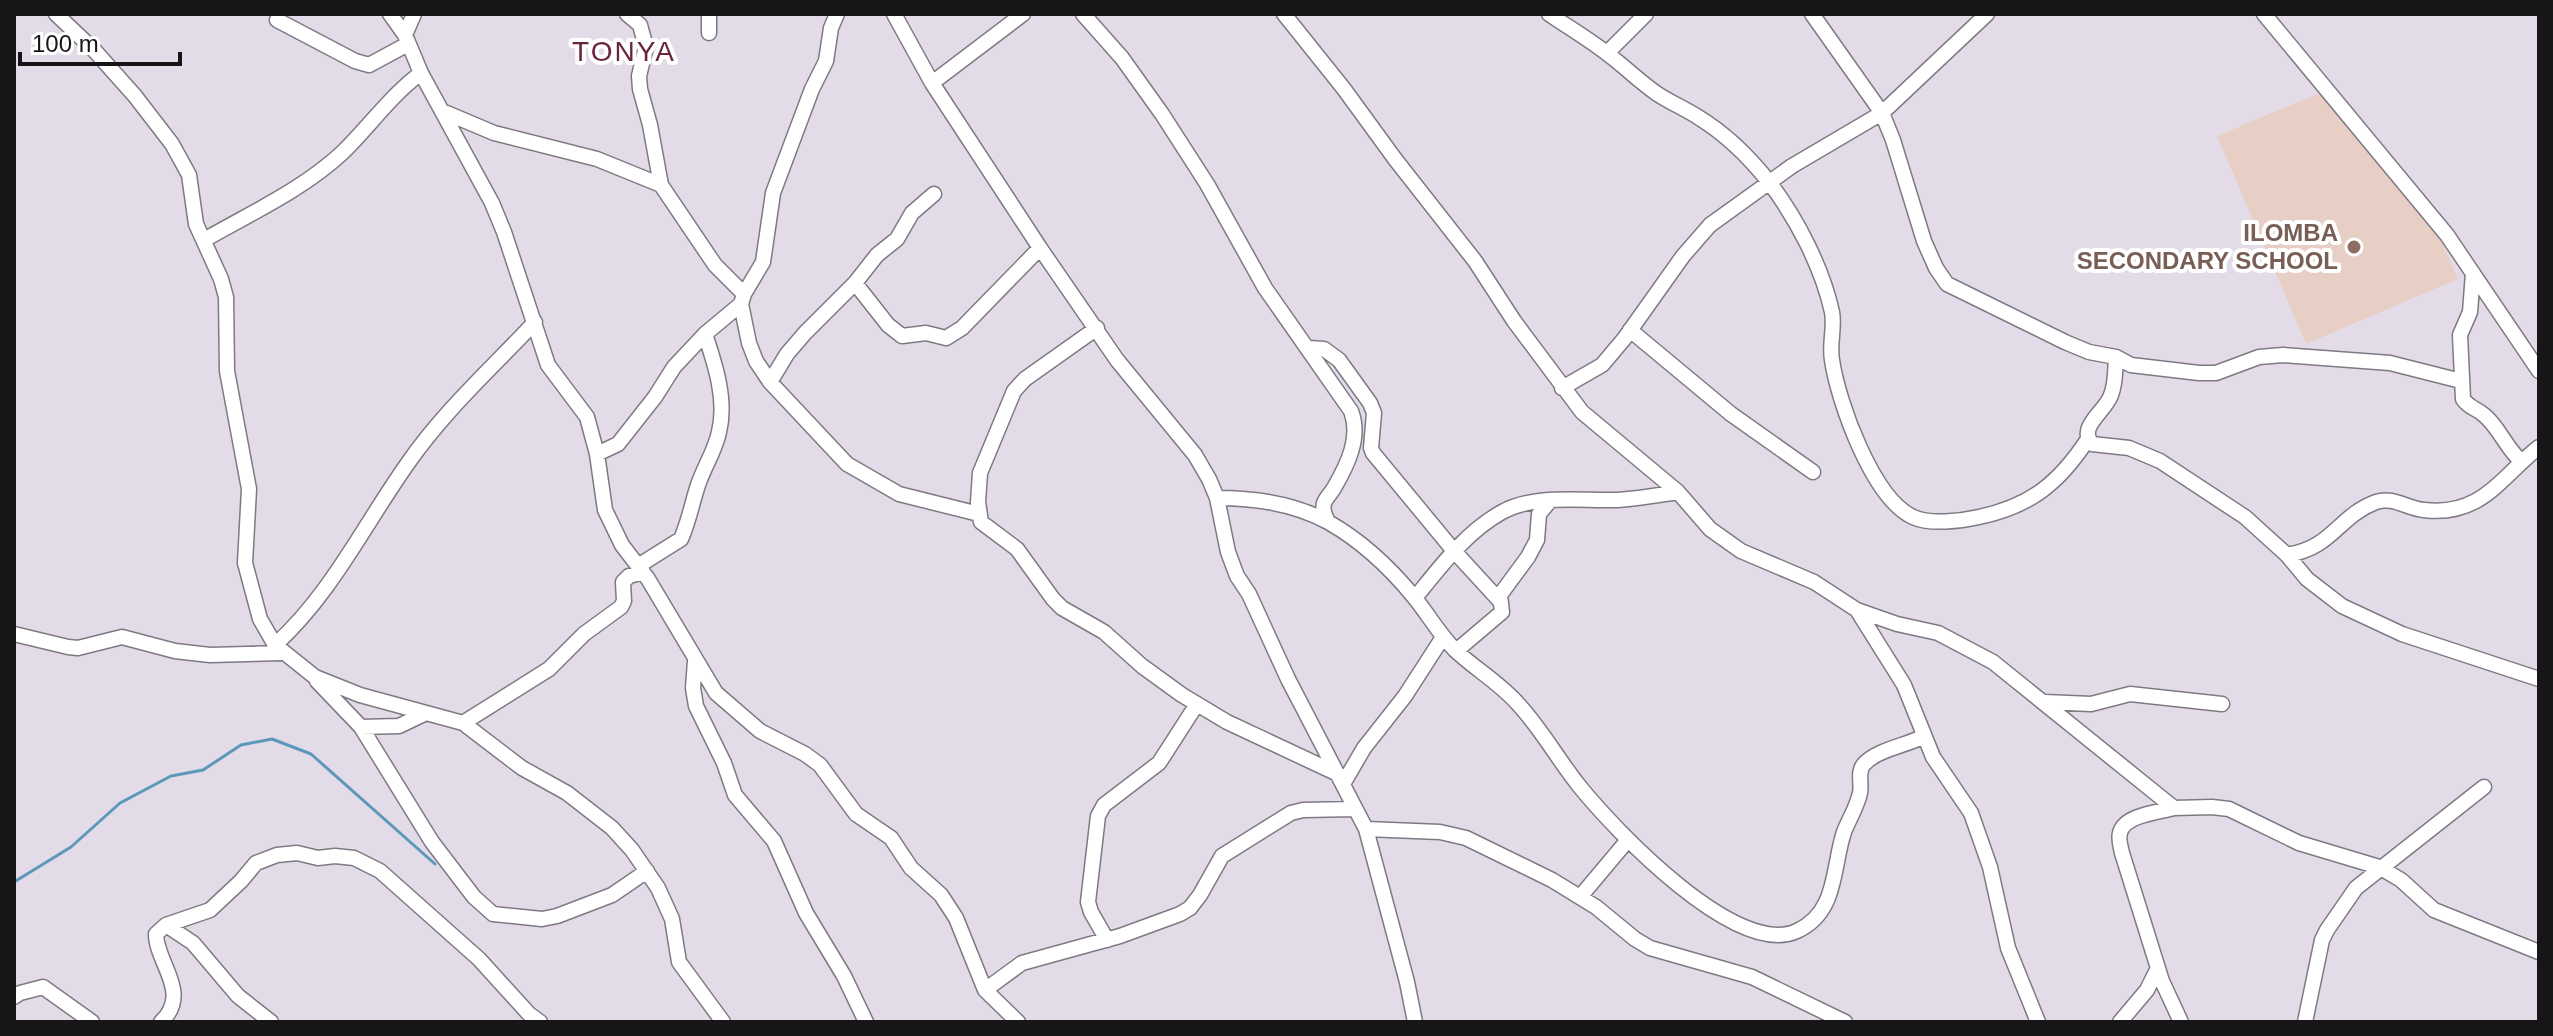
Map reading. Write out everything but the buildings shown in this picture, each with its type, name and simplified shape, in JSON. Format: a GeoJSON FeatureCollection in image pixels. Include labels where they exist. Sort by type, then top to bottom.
{"type":"FeatureCollection","features":[{"type":"Feature","properties":{"kind":"street"},"geometry":{"type":"LineString","coordinates":[[56,14],[126,86],[157,123],[189,175],[196,224],[226,297],[227,371],[249,489],[245,563],[260,619],[279,649],[315,677],[361,727],[432,842],[474,897],[493,914],[542,919],[557,916],[612,895],[647,871]]}},
{"type":"Feature","properties":{"kind":"street"},"geometry":{"type":"LineString","coordinates":[[390,14],[492,203],[548,365],[587,417],[612,528],[641,569],[716,693],[747,722],[820,765],[856,814],[891,838],[911,868],[941,895],[956,918],[985,990],[1018,1022]]}},
{"type":"Feature","properties":{"kind":"street"},"geometry":{"type":"LineString","coordinates":[[277,20],[355,61],[369,65],[406,39],[414,14]]}},
{"type":"Feature","properties":{"kind":"street"},"geometry":{"type":"LineString","coordinates":[[627,14],[640,25],[646,47],[639,76],[640,89],[661,185],[742,299],[749,343],[770,382],[847,464],[868,478],[899,494],[979,514]]}},
{"type":"Feature","properties":{"kind":"street"},"geometry":{"type":"LineString","coordinates":[[709,14],[709,33]]}},
{"type":"Feature","properties":{"kind":"street"},"geometry":{"type":"LineString","coordinates":[[597,454],[618,444],[674,367],[742,299],[763,262],[773,193],[812,89],[826,61],[831,28],[837,14]]}},
{"type":"Feature","properties":{"kind":"street"},"geometry":{"type":"LineString","coordinates":[[894,14],[932,83],[1040,248],[1117,360],[1195,455],[1217,498],[1228,552],[1237,576],[1249,594],[1288,679],[1366,829],[1415,1022]]}},
{"type":"Feature","properties":{"kind":"street"},"geometry":{"type":"LineString","coordinates":[[932,83],[1023,14]]}},
{"type":"Feature","properties":{"kind":"street"},"geometry":{"type":"LineString","coordinates":[[1083,14],[1122,58],[1162,114],[1207,184],[1265,288],[1351,411],[1356,425],[1348,459],[1325,500],[1324,512],[1328,522]]}},
{"type":"Feature","properties":{"kind":"street"},"geometry":{"type":"LineString","coordinates":[[1284,14],[1475,261],[1562,388],[1582,412],[1678,492],[1722,540],[1814,582],[1857,610],[1888,622],[1938,633],[1993,662],[2174,808]]}},
{"type":"Feature","properties":{"kind":"street"},"geometry":{"type":"LineString","coordinates":[[1549,14],[1607,53],[1654,91],[1715,129],[1769,182],[1792,218],[1823,281],[1832,314],[1832,361],[1841,396],[1874,476],[1896,506],[1914,518],[1932,521],[1970,519],[2003,512],[2026,502],[2047,487],[2069,468],[2088,439],[2090,425],[2110,398],[2116,357]]}},
{"type":"Feature","properties":{"kind":"street"},"geometry":{"type":"LineString","coordinates":[[1607,53],[1646,14]]}},
{"type":"Feature","properties":{"kind":"street"},"geometry":{"type":"LineString","coordinates":[[1812,14],[1882,113],[1924,241],[1947,284],[2065,342],[2089,352],[2116,357],[2131,365],[2199,373],[2229,370],[2252,359],[2270,355],[2333,358],[2390,363],[2461,381]]}},
{"type":"Feature","properties":{"kind":"street"},"geometry":{"type":"LineString","coordinates":[[1562,388],[1602,365],[1683,256],[1710,225],[1769,182],[1882,113],[1987,14]]}},
{"type":"Feature","properties":{"kind":"street"},"geometry":{"type":"LineString","coordinates":[[2264,14],[2419,201],[2473,272],[2539,371]]}},
{"type":"Feature","properties":{"kind":"street"},"geometry":{"type":"LineString","coordinates":[[204,240],[292,190],[342,153],[400,88],[421,73]]}},
{"type":"Feature","properties":{"kind":"street"},"geometry":{"type":"LineString","coordinates":[[442,111],[494,133],[597,159],[661,185]]}},
{"type":"Feature","properties":{"kind":"street"},"geometry":{"type":"LineString","coordinates":[[770,382],[787,354],[805,333],[855,283],[877,255],[897,239],[912,213],[934,194]]}},
{"type":"Feature","properties":{"kind":"street"},"geometry":{"type":"LineString","coordinates":[[855,283],[894,332],[902,336],[926,333],[946,338],[962,328],[1040,248]]}},
{"type":"Feature","properties":{"kind":"street"},"geometry":{"type":"LineString","coordinates":[[2473,272],[2470,312],[2460,335],[2465,403],[2486,416],[2509,450],[2521,461]]}},
{"type":"Feature","properties":{"kind":"street"},"geometry":{"type":"LineString","coordinates":[[14,634],[78,648],[122,637],[175,651],[210,655],[279,649],[323,593],[409,460],[435,427],[535,322]]}},
{"type":"Feature","properties":{"kind":"street"},"geometry":{"type":"LineString","coordinates":[[1097,328],[1025,379],[1014,391],[981,466],[978,480],[981,522],[1023,556],[1062,608],[1104,632],[1142,666],[1197,704],[1238,727],[1336,771],[1341,780]]}},
{"type":"Feature","properties":{"kind":"street"},"geometry":{"type":"LineString","coordinates":[[1630,330],[1731,414],[1813,472]]}},
{"type":"Feature","properties":{"kind":"street"},"geometry":{"type":"LineString","coordinates":[[463,723],[493,701],[549,669],[584,634],[621,607],[624,601],[623,582],[629,576],[681,539],[689,522],[699,481],[720,432],[722,416],[719,386],[705,334]]}},
{"type":"Feature","properties":{"kind":"street"},"geometry":{"type":"LineString","coordinates":[[1309,348],[1331,353],[1353,377],[1374,413],[1373,453],[1499,600],[1502,612],[1456,651]]}},
{"type":"Feature","properties":{"kind":"street"},"geometry":{"type":"LineString","coordinates":[[2088,439],[2092,444],[2129,448],[2160,461],[2189,483],[2245,517],[2342,606],[2402,634],[2539,679]]}},
{"type":"Feature","properties":{"kind":"street"},"geometry":{"type":"LineString","coordinates":[[2287,555],[2314,549],[2344,521],[2381,501],[2390,500],[2421,510],[2452,511],[2475,504],[2539,447]]}},
{"type":"Feature","properties":{"kind":"street"},"geometry":{"type":"LineString","coordinates":[[1415,598],[1454,551],[1502,512],[1520,505],[1621,500],[1678,492]]}},
{"type":"Feature","properties":{"kind":"street"},"geometry":{"type":"LineString","coordinates":[[1217,498],[1249,498],[1281,504],[1328,522],[1357,541],[1415,598],[1456,651],[1520,705],[1579,786],[1627,841],[1705,905],[1727,920],[1763,935],[1797,932],[1813,921],[1825,907],[1833,892],[1844,834],[1861,790],[1860,769],[1877,755],[1924,736]]}},
{"type":"Feature","properties":{"kind":"street"},"geometry":{"type":"LineString","coordinates":[[1499,600],[1537,540],[1539,514],[1549,502]]}},
{"type":"Feature","properties":{"kind":"street"},"geometry":{"type":"LineString","coordinates":[[1857,610],[1904,685],[1933,757],[1971,813],[1990,867],[2008,948],[2038,1022]]}},
{"type":"Feature","properties":{"kind":"street"},"geometry":{"type":"LineString","coordinates":[[1341,780],[1405,696],[1443,637]]}},
{"type":"Feature","properties":{"kind":"street"},"geometry":{"type":"LineString","coordinates":[[695,661],[693,688],[696,706],[724,763],[735,795],[774,841],[800,903],[844,976],[866,1022]]}},
{"type":"Feature","properties":{"kind":"street"},"geometry":{"type":"LineString","coordinates":[[315,677],[360,695],[463,723],[522,768],[587,807],[612,828],[647,871],[672,919],[679,962],[723,1022]]}},
{"type":"Feature","properties":{"kind":"street"},"geometry":{"type":"LineString","coordinates":[[2045,702],[2091,704],[2130,694],[2222,704]]}},
{"type":"Feature","properties":{"kind":"street"},"geometry":{"type":"LineString","coordinates":[[1107,940],[1088,902],[1098,816],[1104,805],[1159,763],[1197,704]]}},
{"type":"Feature","properties":{"kind":"street"},"geometry":{"type":"LineString","coordinates":[[361,727],[399,726],[424,714]]}},
{"type":"Feature","properties":{"kind":"street"},"geometry":{"type":"LineString","coordinates":[[2305,1022],[2327,930],[2356,888],[2484,787]]}},
{"type":"Feature","properties":{"kind":"street"},"geometry":{"type":"LineString","coordinates":[[2181,1022],[2158,968],[2122,853],[2120,833],[2131,821],[2174,808],[2229,809],[2299,843],[2379,867],[2401,880],[2434,910],[2539,952]]}},
{"type":"Feature","properties":{"kind":"street"},"geometry":{"type":"LineString","coordinates":[[985,990],[1022,963],[1107,940],[1167,920],[1190,908],[1222,856],[1282,818],[1303,810],[1355,809]]}},
{"type":"Feature","properties":{"kind":"street"},"geometry":{"type":"LineString","coordinates":[[1366,829],[1440,832],[1466,838],[1552,880],[1650,948],[1752,977],[1845,1022]]}},
{"type":"Feature","properties":{"kind":"street"},"geometry":{"type":"LineString","coordinates":[[1580,897],[1627,841]]}},
{"type":"Feature","properties":{"kind":"street"},"geometry":{"type":"LineString","coordinates":[[161,1022],[172,1002],[173,983],[156,942],[156,934],[166,925],[210,910],[256,863],[277,855],[297,853],[318,858],[354,858],[380,871],[479,959],[540,1022]]}},
{"type":"Feature","properties":{"kind":"street"},"geometry":{"type":"LineString","coordinates":[[166,925],[193,943],[238,996],[271,1022]]}},
{"type":"Feature","properties":{"kind":"street"},"geometry":{"type":"LineString","coordinates":[[2120,1022],[2147,990],[2158,968]]}},
{"type":"Feature","properties":{"kind":"street"},"geometry":{"type":"LineString","coordinates":[[14,997],[43,987],[92,1022]]}},
{"type":"Feature","properties":{"kind":"shaded area","name":"ILOMBA SECONDARY SCHOOL"},"geometry":{"type":"Polygon","coordinates":[[[2322,92],[2430,215],[2458,279],[2306,344],[2217,136],[2322,92]]]}},
{"type":"Feature","properties":{"kind":"waterway"},"geometry":{"type":"LineString","coordinates":[[14,882],[71,847],[120,803],[171,776],[203,770],[241,745],[272,739],[311,754],[435,864]]}},
{"type":"Feature","properties":{"kind":"place","name":"ILOMBA SECONDARY SCHOOL"},"geometry":{"type":"Point","coordinates":[2354,247]}},
{"type":"Feature","properties":{"kind":"district","name":"TONYA"},"geometry":{"type":"Point","coordinates":[624,51]}}]}
